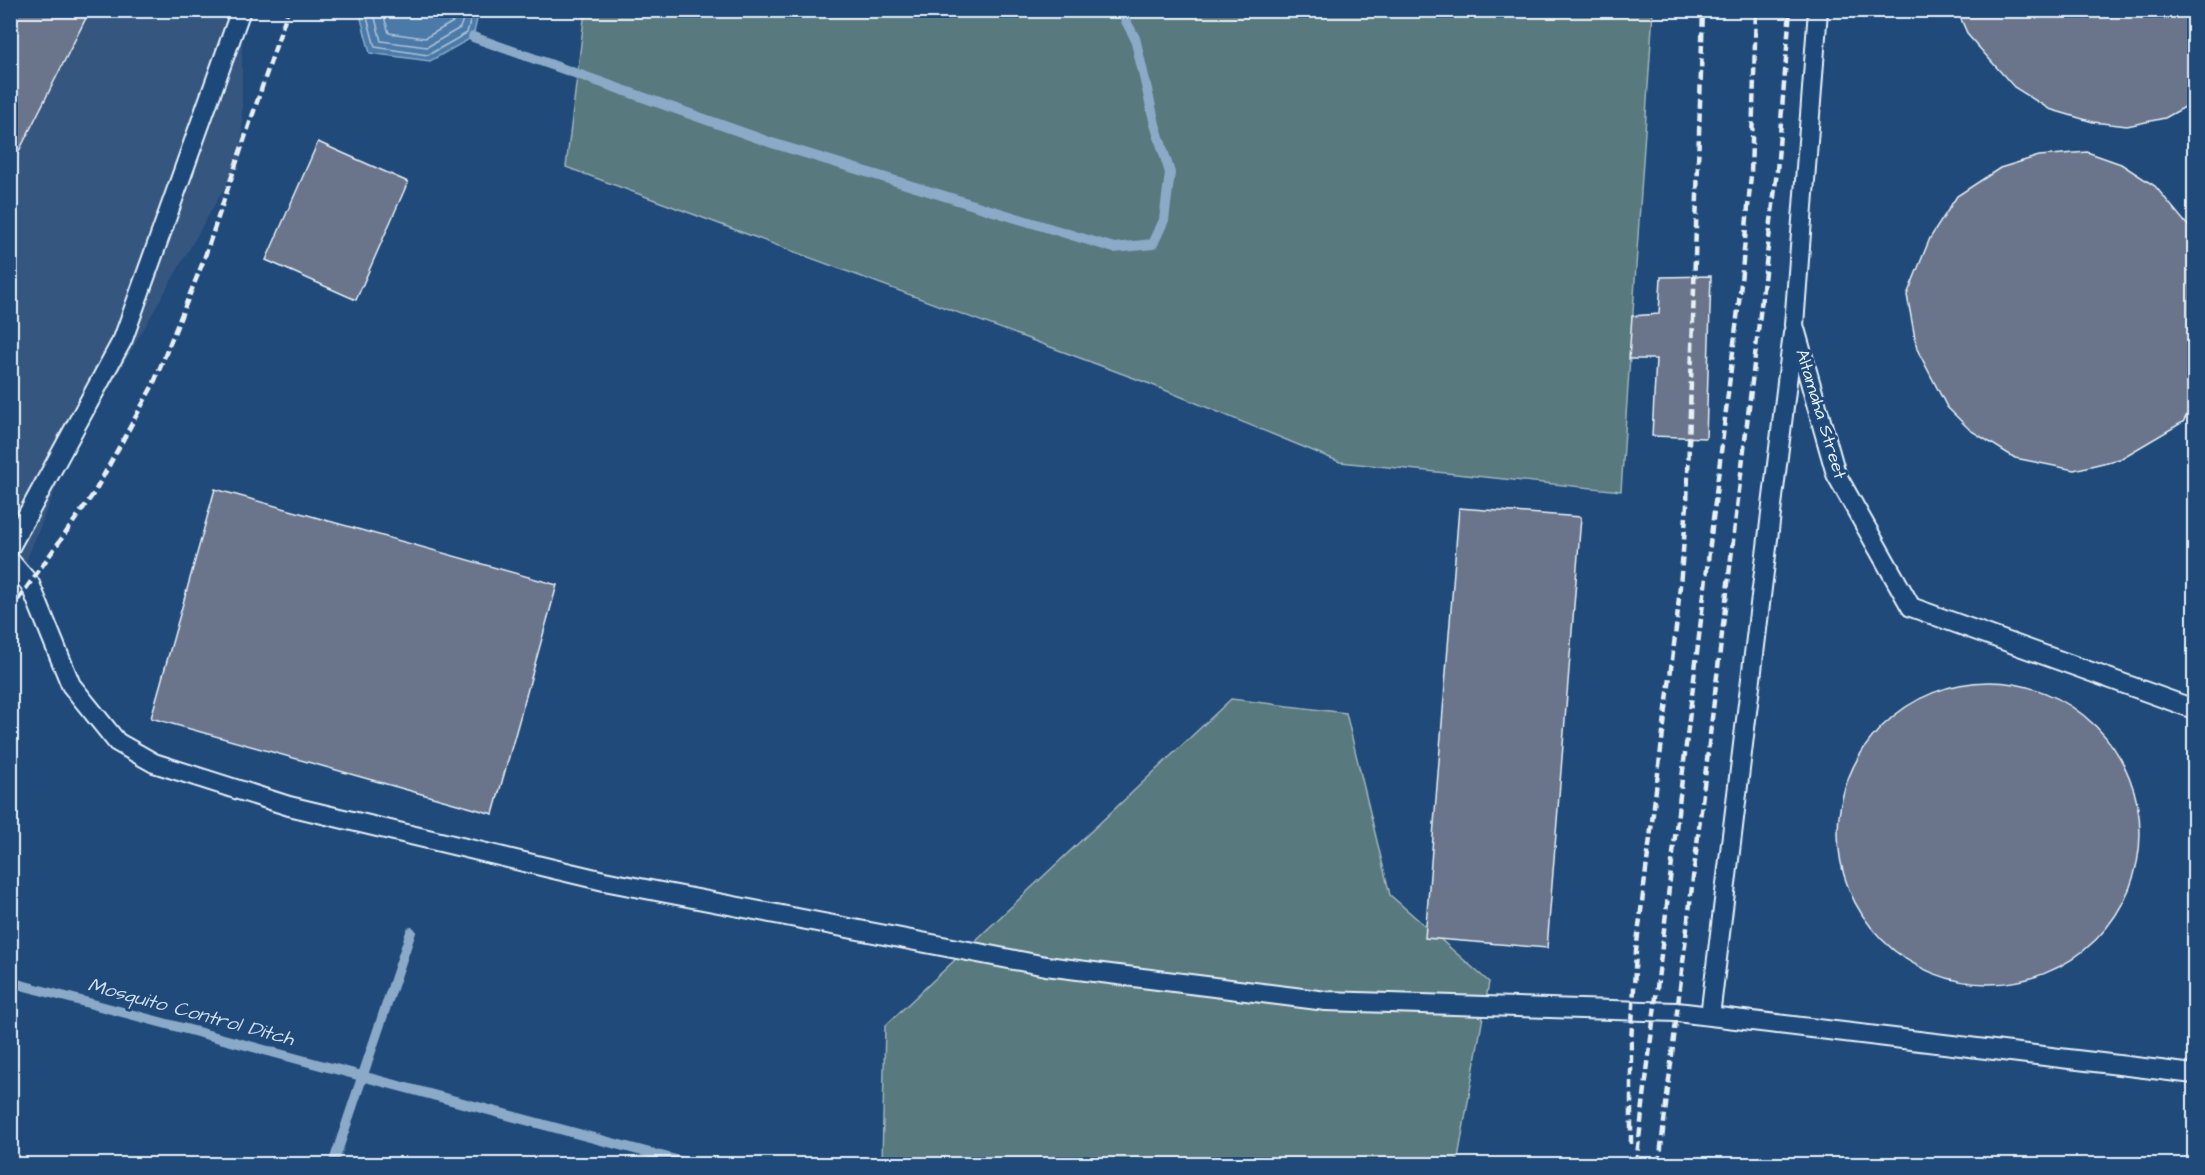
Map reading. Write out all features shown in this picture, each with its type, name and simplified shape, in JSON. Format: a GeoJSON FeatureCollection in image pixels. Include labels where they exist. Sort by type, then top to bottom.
{"type":"FeatureCollection","features":[{"type":"Feature","properties":{"kind":"lane"},"geometry":{"type":"LineString","coordinates":[[10,547],[123,339],[241,10]]}},
{"type":"Feature","properties":{"kind":"lane","name":"Altamaha Street"},"geometry":{"type":"LineString","coordinates":[[1818,10],[1794,325],[1836,474],[1911,607],[2194,709]]}},
{"type":"Feature","properties":{"kind":"lane"},"geometry":{"type":"LineString","coordinates":[[1710,1016],[1794,325]]}},
{"type":"Feature","properties":{"kind":"lane"},"geometry":{"type":"LineString","coordinates":[[10,561],[30,584],[71,685],[117,742],[154,763],[289,806],[604,881],[1046,966],[1326,1001],[1677,1012],[2194,1074]]}},
{"type":"Feature","properties":{"kind":"shaded area"},"geometry":{"type":"Polygon","coordinates":[[[11,11],[242,11],[242,157],[64,468],[11,598],[11,11]]]}},
{"type":"Feature","properties":{"kind":"green space"},"geometry":{"type":"Polygon","coordinates":[[[585,11],[1653,11],[1621,491],[1340,462],[1150,384],[566,167],[585,11]]]}},
{"type":"Feature","properties":{"kind":"green space"},"geometry":{"type":"Polygon","coordinates":[[[1231,699],[1346,713],[1390,895],[1489,982],[1457,1164],[882,1164],[885,1026],[1231,699]]]}},
{"type":"Feature","properties":{"kind":"water"},"geometry":{"type":"Polygon","coordinates":[[[359,10],[479,11],[473,37],[430,61],[370,53],[359,10]]]}},
{"type":"Feature","properties":{"kind":"building"},"geometry":{"type":"Polygon","coordinates":[[[10,10],[90,10],[10,169],[10,10]]]}},
{"type":"Feature","properties":{"kind":"building"},"geometry":{"type":"Polygon","coordinates":[[[1957,10],[2194,10],[2194,102],[2165,118],[2127,126],[2093,122],[2049,109],[2014,87],[1968,35],[1957,10]]]}},
{"type":"Feature","properties":{"kind":"building"},"geometry":{"type":"Polygon","coordinates":[[[318,142],[408,182],[356,300],[266,260],[318,142]]]}},
{"type":"Feature","properties":{"kind":"building"},"geometry":{"type":"Polygon","coordinates":[[[2087,152],[2121,164],[2155,186],[2194,233],[2194,403],[2183,422],[2120,459],[2074,470],[2015,458],[1970,430],[1947,407],[1917,349],[1907,295],[1930,238],[1957,196],[2000,168],[2039,156],[2087,152]]]}},
{"type":"Feature","properties":{"kind":"building"},"geometry":{"type":"Polygon","coordinates":[[[1711,276],[1706,438],[1652,436],[1656,359],[1629,359],[1632,316],[1659,314],[1661,277],[1711,276]]]}},
{"type":"Feature","properties":{"kind":"building"},"geometry":{"type":"Polygon","coordinates":[[[215,489],[557,585],[493,814],[151,718],[215,489]]]}},
{"type":"Feature","properties":{"kind":"building"},"geometry":{"type":"Polygon","coordinates":[[[1459,508],[1581,517],[1547,948],[1425,938],[1459,508]]]}},
{"type":"Feature","properties":{"kind":"building"},"geometry":{"type":"Polygon","coordinates":[[[1974,682],[2004,682],[2047,693],[2073,707],[2106,737],[2129,775],[2134,789],[2140,818],[2140,848],[2129,891],[2115,917],[2096,940],[2073,959],[2047,973],[2004,984],[1974,984],[1931,973],[1905,959],[1872,929],[1849,891],[1844,877],[1838,848],[1838,818],[1849,775],[1863,749],[1893,716],[1931,693],[1945,688],[1974,682]]]}},
{"type":"Feature","properties":{"kind":"building"},"geometry":{"type":"Polygon","coordinates":[[[1709,1157],[1779,1164],[1708,1164],[1709,1157]]]}},
{"type":"Feature","properties":{"kind":"waterway"},"geometry":{"type":"LineString","coordinates":[[473,37],[772,143],[1114,248],[1153,244],[1164,220],[1170,173],[1155,124],[1135,38],[1120,10]]}},
{"type":"Feature","properties":{"kind":"waterway","name":"Mosquito Control Ditch"},"geometry":{"type":"LineString","coordinates":[[333,1164],[411,932]]}},
{"type":"Feature","properties":{"kind":"waterway","name":"Mosquito Control Ditch"},"geometry":{"type":"LineString","coordinates":[[10,982],[691,1164]]}},
{"type":"Feature","properties":{"kind":"railway"},"geometry":{"type":"LineString","coordinates":[[10,611],[94,493],[153,385],[203,262],[288,10]]}},
{"type":"Feature","properties":{"kind":"railway"},"geometry":{"type":"LineString","coordinates":[[1631,1144],[1631,1043],[1636,951],[1677,620],[1687,505],[1703,10]]}},
{"type":"Feature","properties":{"kind":"railway"},"geometry":{"type":"LineString","coordinates":[[1636,1164],[1740,293],[1751,175],[1756,10]]}},
{"type":"Feature","properties":{"kind":"railway"},"geometry":{"type":"LineString","coordinates":[[1659,1164],[1777,171],[1790,10]]}}]}
